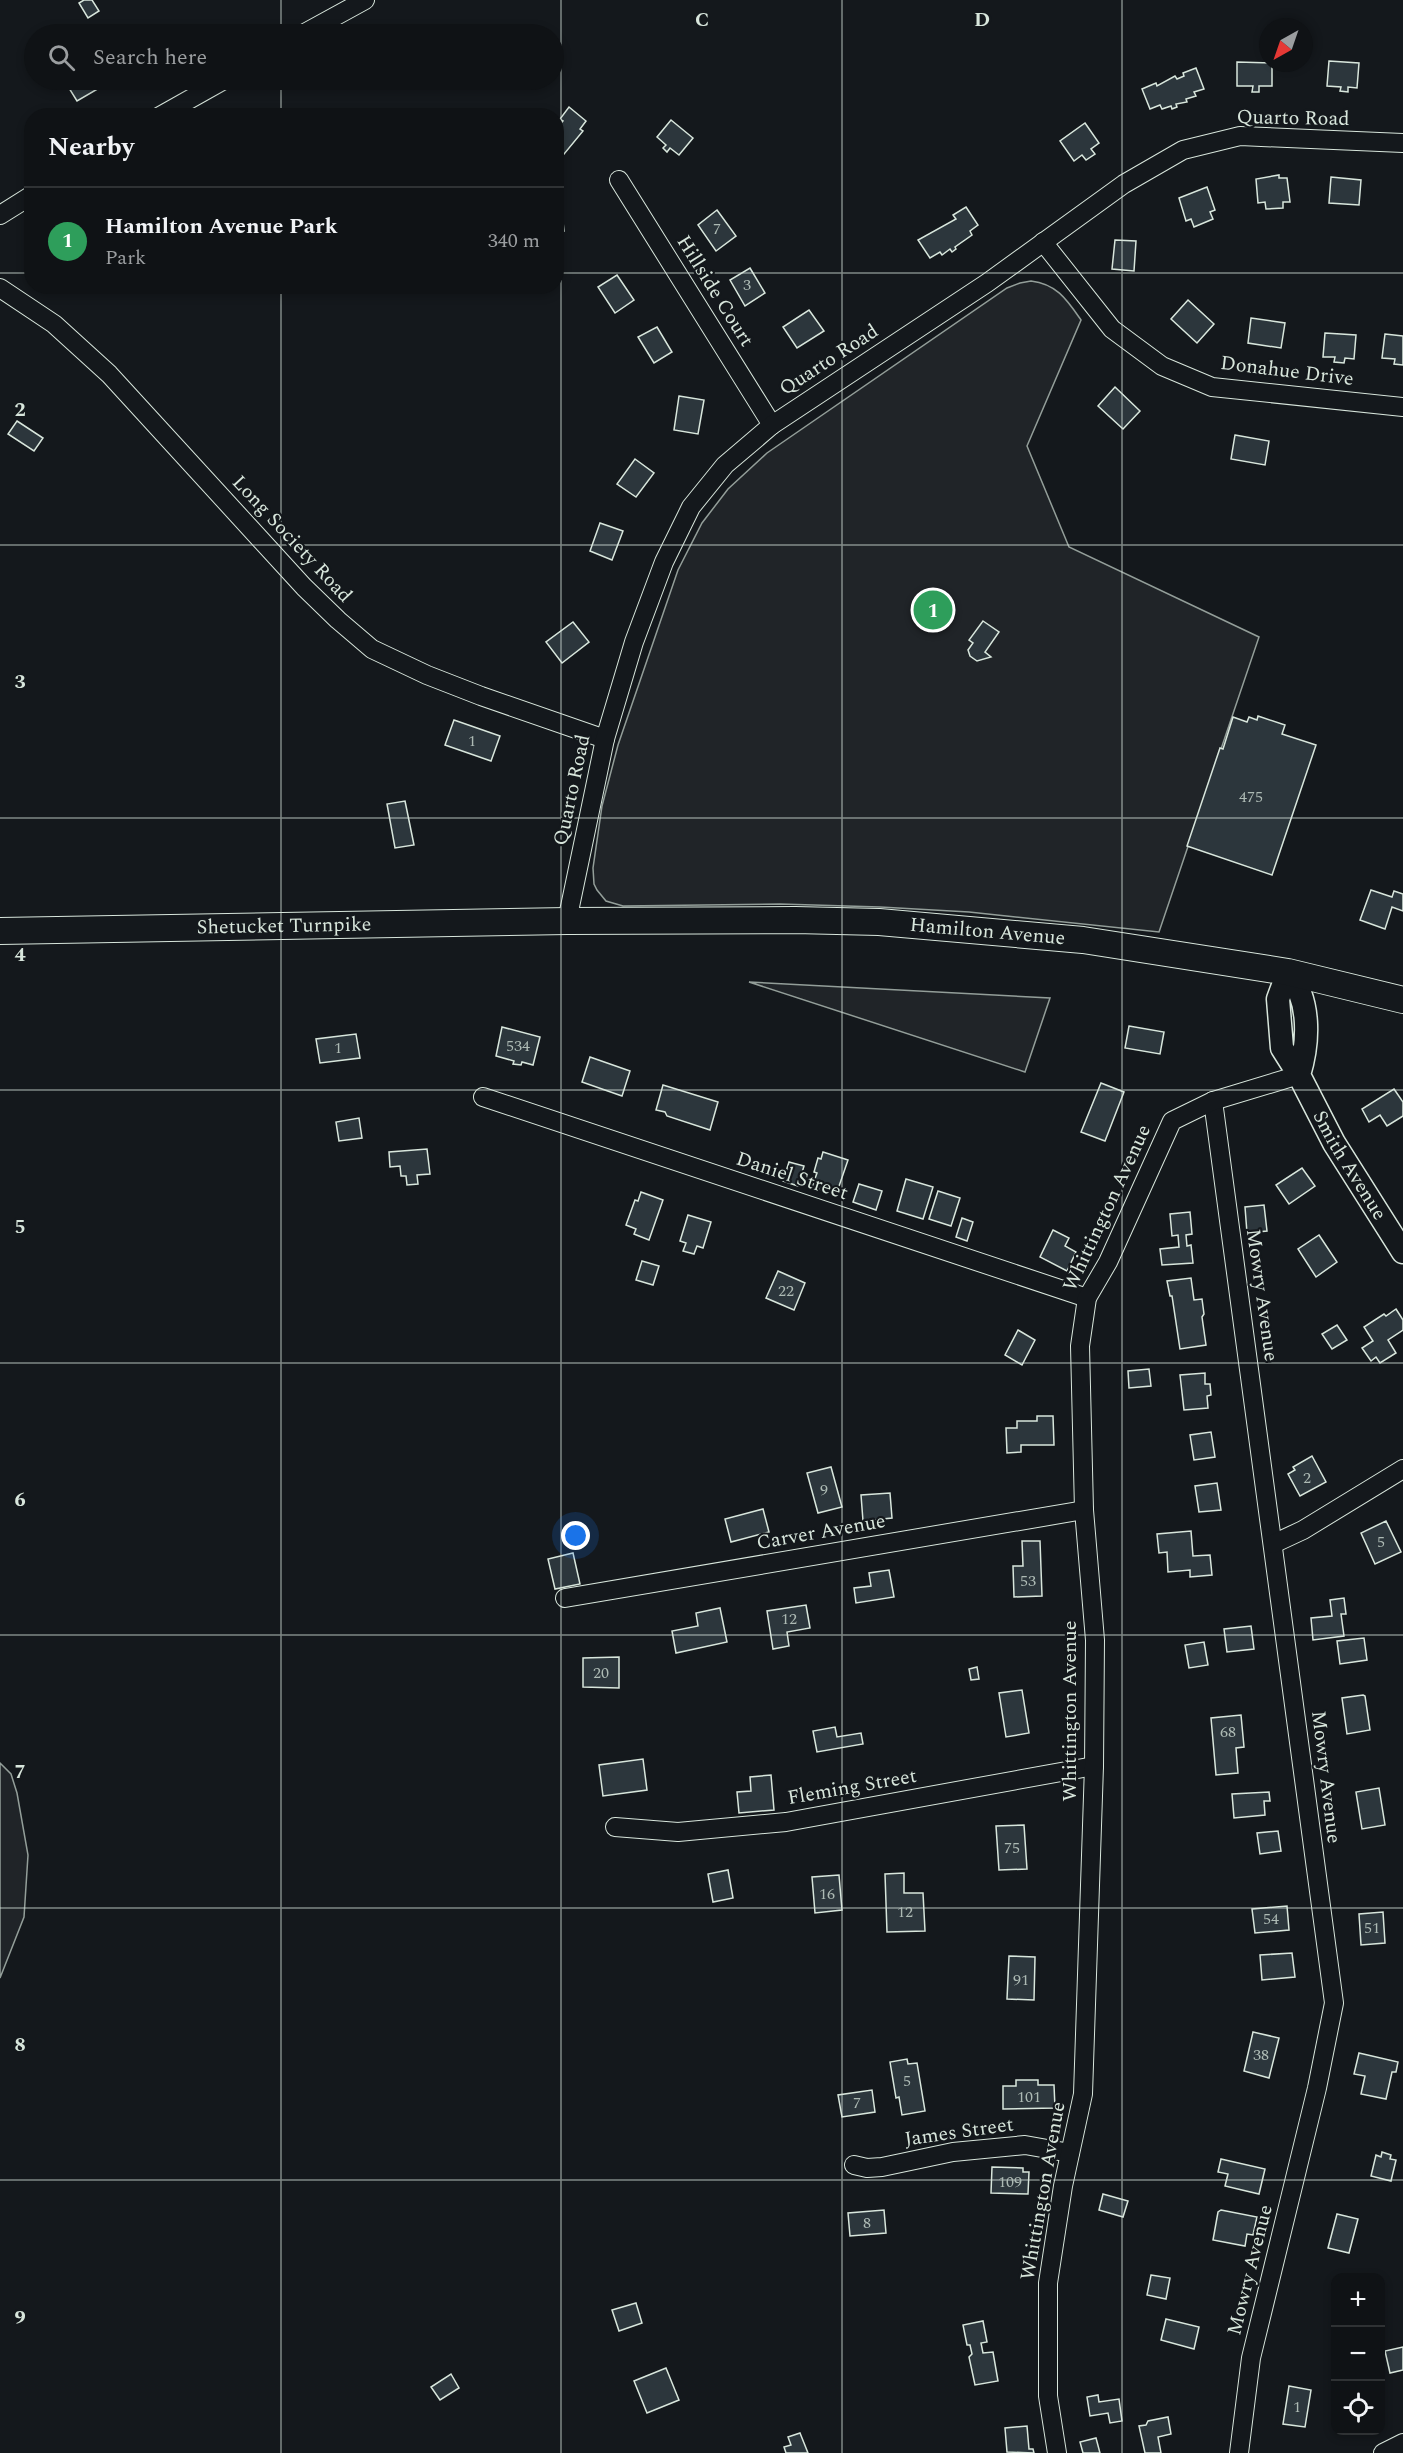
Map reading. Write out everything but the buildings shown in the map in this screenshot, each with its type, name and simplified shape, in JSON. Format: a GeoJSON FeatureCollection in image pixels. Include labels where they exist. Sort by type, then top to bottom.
{"type":"FeatureCollection","features":[{"type":"Feature","properties":{"kind":"main road","name":"Hamilton Avenue"},"geometry":{"type":"LineString","coordinates":[[567,921],[795,920],[965,928],[1083,940],[1288,972],[1334,981],[1403,1000]]}},
{"type":"Feature","properties":{"kind":"main road","name":"Shetucket Turnpike"},"geometry":{"type":"LineString","coordinates":[[0,931],[567,921]]}},
{"type":"Feature","properties":{"kind":"street"},"geometry":{"type":"LineString","coordinates":[[321,24],[365,0]]}},
{"type":"Feature","properties":{"kind":"street"},"geometry":{"type":"LineString","coordinates":[[174,108],[206,90]]}},
{"type":"Feature","properties":{"kind":"street","name":"Quarto Road"},"geometry":{"type":"LineString","coordinates":[[567,921],[605,739],[634,642],[664,562],[691,507],[725,465],[772,425],[987,283],[1124,184],[1183,150],[1240,136],[1403,142]]}},
{"type":"Feature","properties":{"kind":"street","name":"Hillside Court"},"geometry":{"type":"LineString","coordinates":[[619,180],[772,425]]}},
{"type":"Feature","properties":{"kind":"street"},"geometry":{"type":"LineString","coordinates":[[0,215],[24,200]]}},
{"type":"Feature","properties":{"kind":"street","name":"Donahue Drive"},"geometry":{"type":"LineString","coordinates":[[1043,242],[1113,329],[1162,366],[1212,387],[1403,407]]}},
{"type":"Feature","properties":{"kind":"street","name":"Long Society Road"},"geometry":{"type":"LineString","coordinates":[[0,288],[54,324],[109,374],[303,587],[372,649],[427,675],[481,696],[605,739]]}},
{"type":"Feature","properties":{"kind":"street","name":"Smith Avenue"},"geometry":{"type":"LineString","coordinates":[[1288,972],[1278,999],[1280,1038],[1287,1059],[1299,1075],[1334,1143],[1403,1252]]}},
{"type":"Feature","properties":{"kind":"street","name":"Whittington Avenue"},"geometry":{"type":"LineString","coordinates":[[1057,2453],[1048,2396],[1048,2283],[1070,2153],[1083,2094],[1094,1766],[1095,1640],[1084,1510],[1080,1346],[1087,1298],[1108,1262],[1172,1121],[1213,1101],[1299,1075]]}},
{"type":"Feature","properties":{"kind":"street","name":"Daniel Street"},"geometry":{"type":"LineString","coordinates":[[483,1097],[1087,1298]]}},
{"type":"Feature","properties":{"kind":"street","name":"Mowry Avenue"},"geometry":{"type":"LineString","coordinates":[[1213,1101],[1334,2003],[1317,2088],[1251,2358],[1239,2453]]}},
{"type":"Feature","properties":{"kind":"street"},"geometry":{"type":"LineString","coordinates":[[1273,1544],[1303,1530],[1403,1469]]}},
{"type":"Feature","properties":{"kind":"street","name":"Carver Avenue"},"geometry":{"type":"LineString","coordinates":[[565,1598],[1084,1510]]}},
{"type":"Feature","properties":{"kind":"street","name":"Fleming Street"},"geometry":{"type":"LineString","coordinates":[[615,1827],[678,1832],[786,1822],[1094,1766]]}},
{"type":"Feature","properties":{"kind":"street","name":"James Street"},"geometry":{"type":"LineString","coordinates":[[854,2164],[867,2168],[882,2168],[953,2152],[1025,2145],[1070,2153]]}},
{"type":"Feature","properties":{"kind":"street"},"geometry":{"type":"LineString","coordinates":[[1383,2453],[1403,2443]]}},
{"type":"Feature","properties":{"kind":"shaded area"},"geometry":{"type":"Polygon","coordinates":[[[1031,281],[1055,289],[1081,320],[1027,446],[1069,547],[1259,637],[1159,932],[969,912],[880,907],[780,904],[623,906],[606,901],[594,884],[593,868],[602,806],[618,745],[678,570],[702,523],[728,489],[767,453],[1007,288],[1031,281]]]}},
{"type":"Feature","properties":{"kind":"shaded area"},"geometry":{"type":"Polygon","coordinates":[[[749,982],[1050,998],[1025,1072],[749,982]]]}},
{"type":"Feature","properties":{"kind":"shaded area"},"geometry":{"type":"Polygon","coordinates":[[[0,1763],[11,1774],[17,1793],[28,1855],[24,1917],[0,1978],[0,1763]]]}},
{"type":"Feature","properties":{"kind":"place","name":"Hamilton Avenue Park"},"geometry":{"type":"Point","coordinates":[933,610]}}]}
